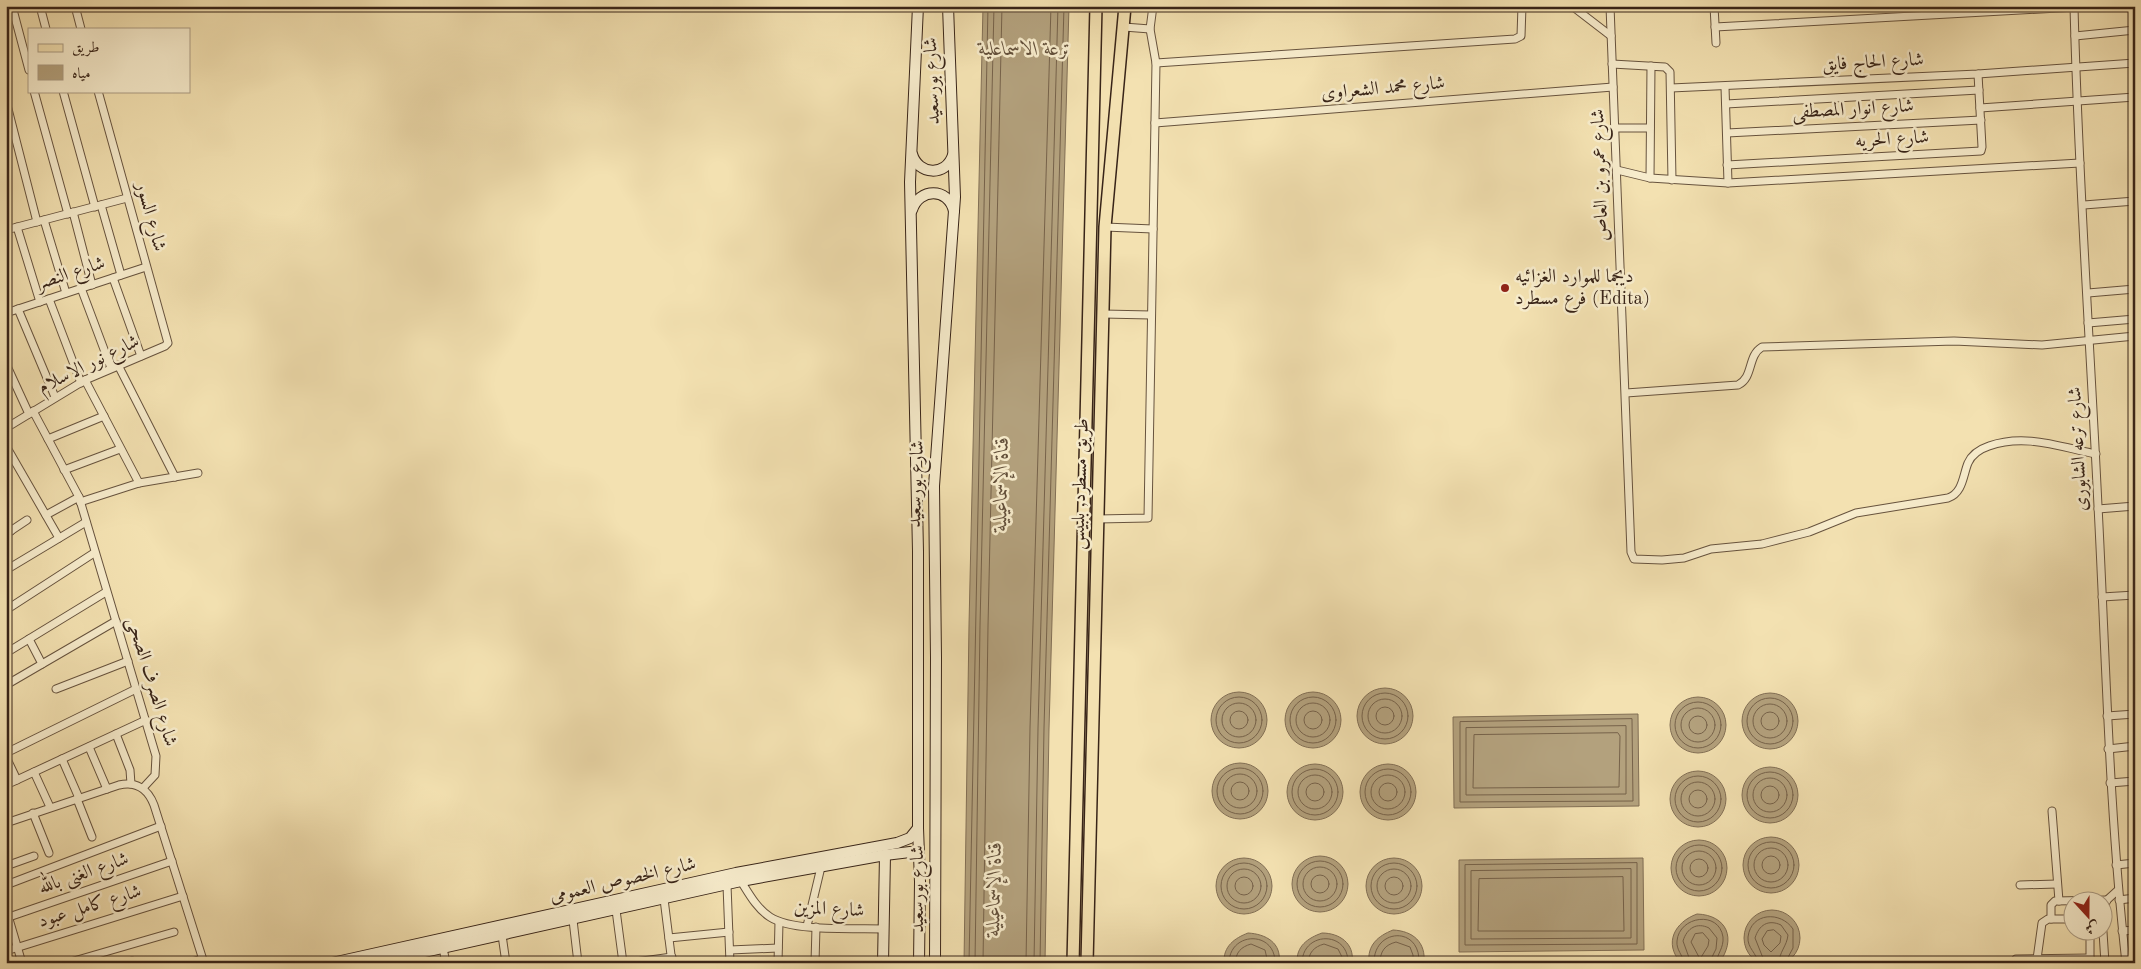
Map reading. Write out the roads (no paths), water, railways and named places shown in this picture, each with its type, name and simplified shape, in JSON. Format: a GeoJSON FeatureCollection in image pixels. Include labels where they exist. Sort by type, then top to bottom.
{"type":"FeatureCollection","features":[{"type":"Feature","properties":{"kind":"main road","name":"شارع بورسعيد"},"geometry":{"type":"LineString","coordinates":[[918,6],[911,153],[918,551],[919,963]]}},
{"type":"Feature","properties":{"kind":"main road","name":"شارع بورسعيد"},"geometry":{"type":"LineString","coordinates":[[935,963],[936,657],[934,486],[954,212],[948,6]]}},
{"type":"Feature","properties":{"kind":"main road","name":"طريق مسطرد, بلبيس"},"geometry":{"type":"LineString","coordinates":[[1073,963],[1096,6]]}},
{"type":"Feature","properties":{"kind":"main road","name":"طريق مسطرد, بلبيس"},"geometry":{"type":"LineString","coordinates":[[1087,963],[1105,227],[1125,6]]}},
{"type":"Feature","properties":{"kind":"main road"},"geometry":{"type":"LineString","coordinates":[[911,153],[913,159],[922,169],[935,171],[947,165],[953,154]]}},
{"type":"Feature","properties":{"kind":"main road"},"geometry":{"type":"LineString","coordinates":[[912,210],[914,204],[923,195],[937,193],[948,200],[954,212]]}},
{"type":"Feature","properties":{"kind":"main road","name":"شارع الخصوص العمومى"},"geometry":{"type":"LineString","coordinates":[[332,963],[904,842],[918,828]]}},
{"type":"Feature","properties":{"kind":"main road","name":"شارع الخصوص العمومى"},"geometry":{"type":"LineString","coordinates":[[375,963],[391,961],[727,885],[739,877],[821,867],[885,855],[910,852],[919,855]]}},
{"type":"Feature","properties":{"kind":"main road"},"geometry":{"type":"LineString","coordinates":[[884,963],[885,855]]}},
{"type":"Feature","properties":{"kind":"street"},"geometry":{"type":"LineString","coordinates":[[12,6],[28,66]]}},
{"type":"Feature","properties":{"kind":"street"},"geometry":{"type":"LineString","coordinates":[[40,6],[46,28]]}},
{"type":"Feature","properties":{"kind":"street"},"geometry":{"type":"LineString","coordinates":[[75,6],[81,28]]}},
{"type":"Feature","properties":{"kind":"street"},"geometry":{"type":"LineString","coordinates":[[1098,519],[1148,518],[1156,63],[1150,29],[1153,6]]}},
{"type":"Feature","properties":{"kind":"street"},"geometry":{"type":"LineString","coordinates":[[1156,63],[1515,39],[1521,36],[1523,30],[1522,6]]}},
{"type":"Feature","properties":{"kind":"street"},"geometry":{"type":"LineString","coordinates":[[1572,6],[1611,36]]}},
{"type":"Feature","properties":{"kind":"street","name":"شارع عمرو بن العاص"},"geometry":{"type":"LineString","coordinates":[[1610,6],[1631,552],[1634,559],[1684,558],[1711,549],[1762,544],[1809,532],[1856,513],[1948,498],[1956,494],[1960,488],[1969,461],[1976,452],[1997,443],[2023,439],[2096,454]]}},
{"type":"Feature","properties":{"kind":"street"},"geometry":{"type":"LineString","coordinates":[[1714,6],[1716,43]]}},
{"type":"Feature","properties":{"kind":"street"},"geometry":{"type":"LineString","coordinates":[[1715,27],[2093,6]]}},
{"type":"Feature","properties":{"kind":"street","name":"شارع ترعه الشابورى"},"geometry":{"type":"LineString","coordinates":[[2074,7],[2080,163],[2084,206],[2088,323],[2096,454],[2108,749],[2118,890],[2126,963]]}},
{"type":"Feature","properties":{"kind":"street"},"geometry":{"type":"LineString","coordinates":[[1124,27],[1150,29]]}},
{"type":"Feature","properties":{"kind":"street"},"geometry":{"type":"LineString","coordinates":[[2075,36],[2135,30]]}},
{"type":"Feature","properties":{"kind":"street","name":"شارع الحاج فايق"},"geometry":{"type":"LineString","coordinates":[[1671,88],[1978,74],[2135,62]]}},
{"type":"Feature","properties":{"kind":"street"},"geometry":{"type":"LineString","coordinates":[[1612,64],[1668,69],[1671,88],[1672,180]]}},
{"type":"Feature","properties":{"kind":"street"},"geometry":{"type":"LineString","coordinates":[[1650,178],[1651,66]]}},
{"type":"Feature","properties":{"kind":"street","name":"شارع الحريه"},"geometry":{"type":"LineString","coordinates":[[1727,165],[1979,151],[1982,148],[1978,74]]}},
{"type":"Feature","properties":{"kind":"street","name":"شارع محمد الشعراوى"},"geometry":{"type":"LineString","coordinates":[[1155,123],[1613,87]]}},
{"type":"Feature","properties":{"kind":"street"},"geometry":{"type":"LineString","coordinates":[[1725,87],[1728,183]]}},
{"type":"Feature","properties":{"kind":"street"},"geometry":{"type":"LineString","coordinates":[[1726,104],[1979,90]]}},
{"type":"Feature","properties":{"kind":"street"},"geometry":{"type":"LineString","coordinates":[[34,92],[92,284]]}},
{"type":"Feature","properties":{"kind":"street"},"geometry":{"type":"LineString","coordinates":[[64,92],[98,206],[121,275]]}},
{"type":"Feature","properties":{"kind":"street","name":"شارع السور"},"geometry":{"type":"LineString","coordinates":[[98,92],[168,340],[167,344],[161,348]]}},
{"type":"Feature","properties":{"kind":"street"},"geometry":{"type":"LineString","coordinates":[[1980,108],[2135,97]]}},
{"type":"Feature","properties":{"kind":"street"},"geometry":{"type":"LineString","coordinates":[[6,101],[36,222]]}},
{"type":"Feature","properties":{"kind":"street","name":"شارع انوار المصطفى"},"geometry":{"type":"LineString","coordinates":[[1727,133],[1981,120]]}},
{"type":"Feature","properties":{"kind":"street"},"geometry":{"type":"LineString","coordinates":[[1615,128],[1650,128]]}},
{"type":"Feature","properties":{"kind":"street"},"geometry":{"type":"LineString","coordinates":[[1617,170],[1650,178],[1728,183],[2080,163]]}},
{"type":"Feature","properties":{"kind":"street"},"geometry":{"type":"LineString","coordinates":[[7,227],[17,227],[127,198]]}},
{"type":"Feature","properties":{"kind":"street"},"geometry":{"type":"LineString","coordinates":[[2084,206],[2135,200]]}},
{"type":"Feature","properties":{"kind":"street"},"geometry":{"type":"LineString","coordinates":[[44,220],[66,293]]}},
{"type":"Feature","properties":{"kind":"street"},"geometry":{"type":"LineString","coordinates":[[17,227],[40,302]]}},
{"type":"Feature","properties":{"kind":"street"},"geometry":{"type":"LineString","coordinates":[[1105,227],[1153,229]]}},
{"type":"Feature","properties":{"kind":"street","name":"شارع النصر"},"geometry":{"type":"LineString","coordinates":[[7,310],[18,309],[146,266]]}},
{"type":"Feature","properties":{"kind":"street"},"geometry":{"type":"LineString","coordinates":[[113,278],[141,356]]}},
{"type":"Feature","properties":{"kind":"street"},"geometry":{"type":"LineString","coordinates":[[81,288],[114,367],[176,477]]}},
{"type":"Feature","properties":{"kind":"street"},"geometry":{"type":"LineString","coordinates":[[2088,293],[2135,289]]}},
{"type":"Feature","properties":{"kind":"street"},"geometry":{"type":"LineString","coordinates":[[49,299],[83,382],[104,416],[139,483]]}},
{"type":"Feature","properties":{"kind":"street"},"geometry":{"type":"LineString","coordinates":[[18,309],[55,397]]}},
{"type":"Feature","properties":{"kind":"street"},"geometry":{"type":"LineString","coordinates":[[1103,314],[1151,315]]}},
{"type":"Feature","properties":{"kind":"street"},"geometry":{"type":"LineString","coordinates":[[2088,323],[2135,319]]}},
{"type":"Feature","properties":{"kind":"street"},"geometry":{"type":"LineString","coordinates":[[1626,393],[1738,385],[1748,377],[1754,355],[1762,347],[1954,341],[2042,345],[2135,336]]}},
{"type":"Feature","properties":{"kind":"street","name":"شارع نور الاسلام"},"geometry":{"type":"LineString","coordinates":[[6,428],[83,382],[161,348]]}},
{"type":"Feature","properties":{"kind":"street","name":"شارع الصرف الصحى"},"geometry":{"type":"LineString","coordinates":[[6,364],[80,499],[94,553],[146,720],[157,762],[152,780],[143,788]]}},
{"type":"Feature","properties":{"kind":"street"},"geometry":{"type":"LineString","coordinates":[[48,439],[104,416]]}},
{"type":"Feature","properties":{"kind":"street"},"geometry":{"type":"LineString","coordinates":[[6,446],[59,538]]}},
{"type":"Feature","properties":{"kind":"street"},"geometry":{"type":"LineString","coordinates":[[64,470],[120,448]]}},
{"type":"Feature","properties":{"kind":"street"},"geometry":{"type":"LineString","coordinates":[[46,515],[80,499],[139,483],[198,472]]}},
{"type":"Feature","properties":{"kind":"street"},"geometry":{"type":"LineString","coordinates":[[2098,509],[2135,506]]}},
{"type":"Feature","properties":{"kind":"street"},"geometry":{"type":"LineString","coordinates":[[6,522],[9,532],[27,520]]}},
{"type":"Feature","properties":{"kind":"street"},"geometry":{"type":"LineString","coordinates":[[6,570],[86,522]]}},
{"type":"Feature","properties":{"kind":"street"},"geometry":{"type":"LineString","coordinates":[[6,610],[94,553]]}},
{"type":"Feature","properties":{"kind":"street"},"geometry":{"type":"LineString","coordinates":[[6,653],[106,592]]}},
{"type":"Feature","properties":{"kind":"street"},"geometry":{"type":"LineString","coordinates":[[2102,597],[2135,595]]}},
{"type":"Feature","properties":{"kind":"street"},"geometry":{"type":"LineString","coordinates":[[6,685],[116,621]]}},
{"type":"Feature","properties":{"kind":"street"},"geometry":{"type":"LineString","coordinates":[[29,639],[42,664]]}},
{"type":"Feature","properties":{"kind":"street"},"geometry":{"type":"LineString","coordinates":[[56,689],[128,661]]}},
{"type":"Feature","properties":{"kind":"street"},"geometry":{"type":"LineString","coordinates":[[6,753],[136,690]]}},
{"type":"Feature","properties":{"kind":"street"},"geometry":{"type":"LineString","coordinates":[[2107,716],[2135,714]]}},
{"type":"Feature","properties":{"kind":"street"},"geometry":{"type":"LineString","coordinates":[[6,785],[146,720]]}},
{"type":"Feature","properties":{"kind":"street"},"geometry":{"type":"LineString","coordinates":[[116,734],[130,770],[131,784]]}},
{"type":"Feature","properties":{"kind":"street"},"geometry":{"type":"LineString","coordinates":[[89,746],[107,789]]}},
{"type":"Feature","properties":{"kind":"street"},"geometry":{"type":"LineString","coordinates":[[2108,749],[2135,746]]}},
{"type":"Feature","properties":{"kind":"street"},"geometry":{"type":"LineString","coordinates":[[6,757],[17,780]]}},
{"type":"Feature","properties":{"kind":"street"},"geometry":{"type":"LineString","coordinates":[[62,759],[92,836]]}},
{"type":"Feature","properties":{"kind":"street"},"geometry":{"type":"LineString","coordinates":[[34,772],[50,808]]}},
{"type":"Feature","properties":{"kind":"street"},"geometry":{"type":"LineString","coordinates":[[2110,783],[2135,781]]}},
{"type":"Feature","properties":{"kind":"street"},"geometry":{"type":"LineString","coordinates":[[6,823],[107,789],[131,784],[143,788],[151,798],[161,826],[203,961],[188,963]]}},
{"type":"Feature","properties":{"kind":"street"},"geometry":{"type":"LineString","coordinates":[[2052,811],[2059,901]]}},
{"type":"Feature","properties":{"kind":"street"},"geometry":{"type":"LineString","coordinates":[[33,813],[49,853]]}},
{"type":"Feature","properties":{"kind":"street"},"geometry":{"type":"LineString","coordinates":[[6,885],[161,826]]}},
{"type":"Feature","properties":{"kind":"street"},"geometry":{"type":"LineString","coordinates":[[6,866],[34,856]]}},
{"type":"Feature","properties":{"kind":"street","name":"شارع الغنى بالله"},"geometry":{"type":"LineString","coordinates":[[7,917],[172,861]]}},
{"type":"Feature","properties":{"kind":"street"},"geometry":{"type":"LineString","coordinates":[[2116,865],[2135,862]]}},
{"type":"Feature","properties":{"kind":"street"},"geometry":{"type":"LineString","coordinates":[[807,926],[821,867]]}},
{"type":"Feature","properties":{"kind":"street","name":"شارع المزين"},"geometry":{"type":"LineString","coordinates":[[739,877],[762,911],[779,922],[816,927],[884,929]]}},
{"type":"Feature","properties":{"kind":"street"},"geometry":{"type":"LineString","coordinates":[[2020,885],[2057,884]]}},
{"type":"Feature","properties":{"kind":"street"},"geometry":{"type":"LineString","coordinates":[[727,885],[730,963]]}},
{"type":"Feature","properties":{"kind":"street"},"geometry":{"type":"LineString","coordinates":[[2114,893],[2118,890]]}},
{"type":"Feature","properties":{"kind":"street","name":"شارع كامل عبود"},"geometry":{"type":"LineString","coordinates":[[6,951],[183,896]]}},
{"type":"Feature","properties":{"kind":"street"},"geometry":{"type":"LineString","coordinates":[[2119,900],[2135,898]]}},
{"type":"Feature","properties":{"kind":"street"},"geometry":{"type":"LineString","coordinates":[[628,963],[672,960],[664,899]]}},
{"type":"Feature","properties":{"kind":"street"},"geometry":{"type":"LineString","coordinates":[[2050,919],[2051,905],[2064,901]]}},
{"type":"Feature","properties":{"kind":"street"},"geometry":{"type":"LineString","coordinates":[[6,909],[22,963]]}},
{"type":"Feature","properties":{"kind":"street"},"geometry":{"type":"LineString","coordinates":[[616,910],[624,963]]}},
{"type":"Feature","properties":{"kind":"street"},"geometry":{"type":"LineString","coordinates":[[2037,958],[2040,927],[2044,920],[2064,918]]}},
{"type":"Feature","properties":{"kind":"street"},"geometry":{"type":"LineString","coordinates":[[573,920],[578,963]]}},
{"type":"Feature","properties":{"kind":"street"},"geometry":{"type":"LineString","coordinates":[[778,963],[779,922]]}},
{"type":"Feature","properties":{"kind":"street"},"geometry":{"type":"LineString","coordinates":[[815,963],[816,927]]}},
{"type":"Feature","properties":{"kind":"street"},"geometry":{"type":"LineString","coordinates":[[2122,931],[2135,930]]}},
{"type":"Feature","properties":{"kind":"street"},"geometry":{"type":"LineString","coordinates":[[67,963],[174,932]]}},
{"type":"Feature","properties":{"kind":"street"},"geometry":{"type":"LineString","coordinates":[[669,938],[729,932]]}},
{"type":"Feature","properties":{"kind":"street"},"geometry":{"type":"LineString","coordinates":[[502,935],[506,963]]}},
{"type":"Feature","properties":{"kind":"street"},"geometry":{"type":"LineString","coordinates":[[2016,959],[2090,960],[2090,942]]}},
{"type":"Feature","properties":{"kind":"street"},"geometry":{"type":"LineString","coordinates":[[2104,942],[2105,963]]}},
{"type":"Feature","properties":{"kind":"street"},"geometry":{"type":"LineString","coordinates":[[443,948],[446,963]]}},
{"type":"Feature","properties":{"kind":"street"},"geometry":{"type":"LineString","coordinates":[[730,950],[778,948]]}},
{"type":"Feature","properties":{"kind":"water","name":"ترعة الاسماعلية"},"geometry":{"type":"Polygon","coordinates":[[[983,6],[1069,6],[1049,729],[1045,963],[964,963],[969,625],[983,6]]]}},
{"type":"Feature","properties":{"kind":"water"},"geometry":{"type":"Polygon","coordinates":[[[1385,688],[1396,690],[1405,696],[1411,705],[1413,716],[1411,727],[1405,736],[1396,742],[1385,744],[1374,742],[1365,736],[1359,727],[1357,716],[1359,705],[1365,696],[1374,690],[1385,688]]]}},
{"type":"Feature","properties":{"kind":"water"},"geometry":{"type":"Polygon","coordinates":[[[1239,692],[1250,694],[1259,700],[1265,709],[1267,720],[1265,731],[1259,740],[1250,746],[1239,748],[1228,746],[1219,740],[1213,731],[1211,720],[1213,709],[1219,700],[1228,694],[1239,692]]]}},
{"type":"Feature","properties":{"kind":"water"},"geometry":{"type":"Polygon","coordinates":[[[1313,692],[1324,694],[1333,700],[1339,709],[1341,720],[1339,731],[1333,740],[1324,746],[1313,748],[1302,746],[1293,740],[1287,731],[1285,720],[1287,709],[1293,700],[1302,694],[1313,692]]]}},
{"type":"Feature","properties":{"kind":"water"},"geometry":{"type":"Polygon","coordinates":[[[1770,693],[1781,695],[1790,701],[1796,710],[1798,721],[1796,732],[1790,741],[1781,747],[1770,749],[1759,747],[1750,741],[1744,732],[1742,721],[1744,710],[1750,701],[1759,695],[1770,693]]]}},
{"type":"Feature","properties":{"kind":"water"},"geometry":{"type":"Polygon","coordinates":[[[1693,697],[1703,697],[1718,705],[1724,714],[1726,725],[1724,736],[1718,745],[1703,753],[1693,753],[1682,748],[1675,741],[1670,730],[1670,720],[1675,709],[1682,702],[1693,697]]]}},
{"type":"Feature","properties":{"kind":"water"},"geometry":{"type":"Polygon","coordinates":[[[1638,714],[1639,806],[1454,808],[1453,717],[1638,714]]]}},
{"type":"Feature","properties":{"kind":"water"},"geometry":{"type":"Polygon","coordinates":[[[1240,763],[1251,765],[1260,771],[1266,780],[1268,791],[1266,802],[1260,811],[1251,817],[1240,819],[1229,817],[1220,811],[1214,802],[1212,791],[1214,780],[1220,771],[1229,765],[1240,763]]]}},
{"type":"Feature","properties":{"kind":"water"},"geometry":{"type":"Polygon","coordinates":[[[1315,764],[1326,766],[1335,772],[1341,781],[1343,792],[1341,803],[1335,812],[1326,818],[1315,820],[1304,818],[1295,812],[1289,803],[1287,792],[1289,781],[1295,772],[1304,766],[1315,764]]]}},
{"type":"Feature","properties":{"kind":"water"},"geometry":{"type":"Polygon","coordinates":[[[1388,764],[1399,766],[1408,772],[1414,781],[1416,792],[1414,803],[1408,812],[1399,818],[1388,820],[1377,818],[1368,812],[1362,803],[1360,792],[1362,781],[1368,772],[1377,766],[1388,764]]]}},
{"type":"Feature","properties":{"kind":"water"},"geometry":{"type":"Polygon","coordinates":[[[1770,767],[1781,769],[1790,775],[1796,784],[1798,795],[1796,806],[1790,815],[1781,821],[1770,823],[1759,821],[1750,815],[1744,806],[1742,795],[1744,784],[1750,775],[1759,769],[1770,767]]]}},
{"type":"Feature","properties":{"kind":"water"},"geometry":{"type":"Polygon","coordinates":[[[1698,771],[1709,773],[1718,779],[1724,788],[1726,799],[1724,810],[1718,819],[1709,825],[1698,827],[1687,825],[1678,819],[1672,810],[1670,799],[1672,788],[1678,779],[1687,773],[1698,771]]]}},
{"type":"Feature","properties":{"kind":"water"},"geometry":{"type":"Polygon","coordinates":[[[1771,837],[1782,839],[1791,845],[1797,854],[1799,865],[1797,876],[1791,885],[1782,891],[1771,893],[1760,891],[1751,885],[1745,876],[1743,865],[1745,854],[1751,845],[1760,839],[1771,837]]]}},
{"type":"Feature","properties":{"kind":"water"},"geometry":{"type":"Polygon","coordinates":[[[1699,840],[1710,842],[1719,848],[1725,857],[1727,868],[1725,879],[1719,888],[1710,894],[1699,896],[1688,894],[1679,888],[1673,879],[1671,868],[1673,857],[1679,848],[1688,842],[1699,840]]]}},
{"type":"Feature","properties":{"kind":"water"},"geometry":{"type":"Polygon","coordinates":[[[1315,856],[1325,856],[1340,864],[1346,873],[1348,884],[1346,895],[1340,904],[1325,912],[1315,912],[1304,907],[1297,900],[1292,889],[1292,879],[1297,868],[1304,861],[1315,856]]]}},
{"type":"Feature","properties":{"kind":"water"},"geometry":{"type":"Polygon","coordinates":[[[1239,858],[1249,858],[1264,866],[1270,875],[1272,886],[1270,897],[1264,906],[1249,914],[1239,914],[1228,909],[1221,902],[1216,891],[1216,881],[1221,870],[1228,863],[1239,858]]]}},
{"type":"Feature","properties":{"kind":"water"},"geometry":{"type":"Polygon","coordinates":[[[1394,858],[1405,860],[1414,866],[1420,875],[1422,886],[1420,897],[1414,906],[1405,912],[1394,914],[1383,912],[1374,906],[1368,897],[1366,886],[1368,875],[1374,866],[1383,860],[1394,858]]]}},
{"type":"Feature","properties":{"kind":"water"},"geometry":{"type":"Polygon","coordinates":[[[1643,858],[1644,950],[1459,952],[1459,860],[1643,858]]]}},
{"type":"Feature","properties":{"kind":"water"},"geometry":{"type":"Polygon","coordinates":[[[1772,910],[1792,918],[1800,938],[1792,958],[1772,966],[1752,958],[1744,938],[1752,918],[1772,910]]]}},
{"type":"Feature","properties":{"kind":"water"},"geometry":{"type":"Polygon","coordinates":[[[1697,914],[1707,915],[1716,919],[1726,930],[1728,937],[1727,945],[1719,963],[1681,963],[1676,955],[1672,941],[1674,934],[1683,922],[1697,914]]]}},
{"type":"Feature","properties":{"kind":"water"},"geometry":{"type":"Polygon","coordinates":[[[1393,930],[1407,933],[1417,939],[1423,949],[1424,963],[1369,963],[1372,946],[1378,938],[1393,930]]]}},
{"type":"Feature","properties":{"kind":"water"},"geometry":{"type":"Polygon","coordinates":[[[1248,933],[1261,935],[1271,941],[1278,950],[1279,963],[1224,963],[1228,947],[1239,937],[1248,933]]]}},
{"type":"Feature","properties":{"kind":"water"},"geometry":{"type":"Polygon","coordinates":[[[1328,933],[1345,940],[1351,950],[1352,963],[1297,963],[1301,947],[1312,937],[1328,933]]]}},
{"type":"Feature","properties":{"kind":"place","name":"ديجما للموارد الغزائيه فرع مسطرد (Edita)"},"geometry":{"type":"Point","coordinates":[1505,288]}},
{"type":"Feature","properties":{"kind":"water label","name":"قناة الإسماعيلية"},"geometry":{"type":"Point","coordinates":[1002,484]}},
{"type":"Feature","properties":{"kind":"water label","name":"قناة الإسماعيلية"},"geometry":{"type":"Point","coordinates":[995,889]}}]}
